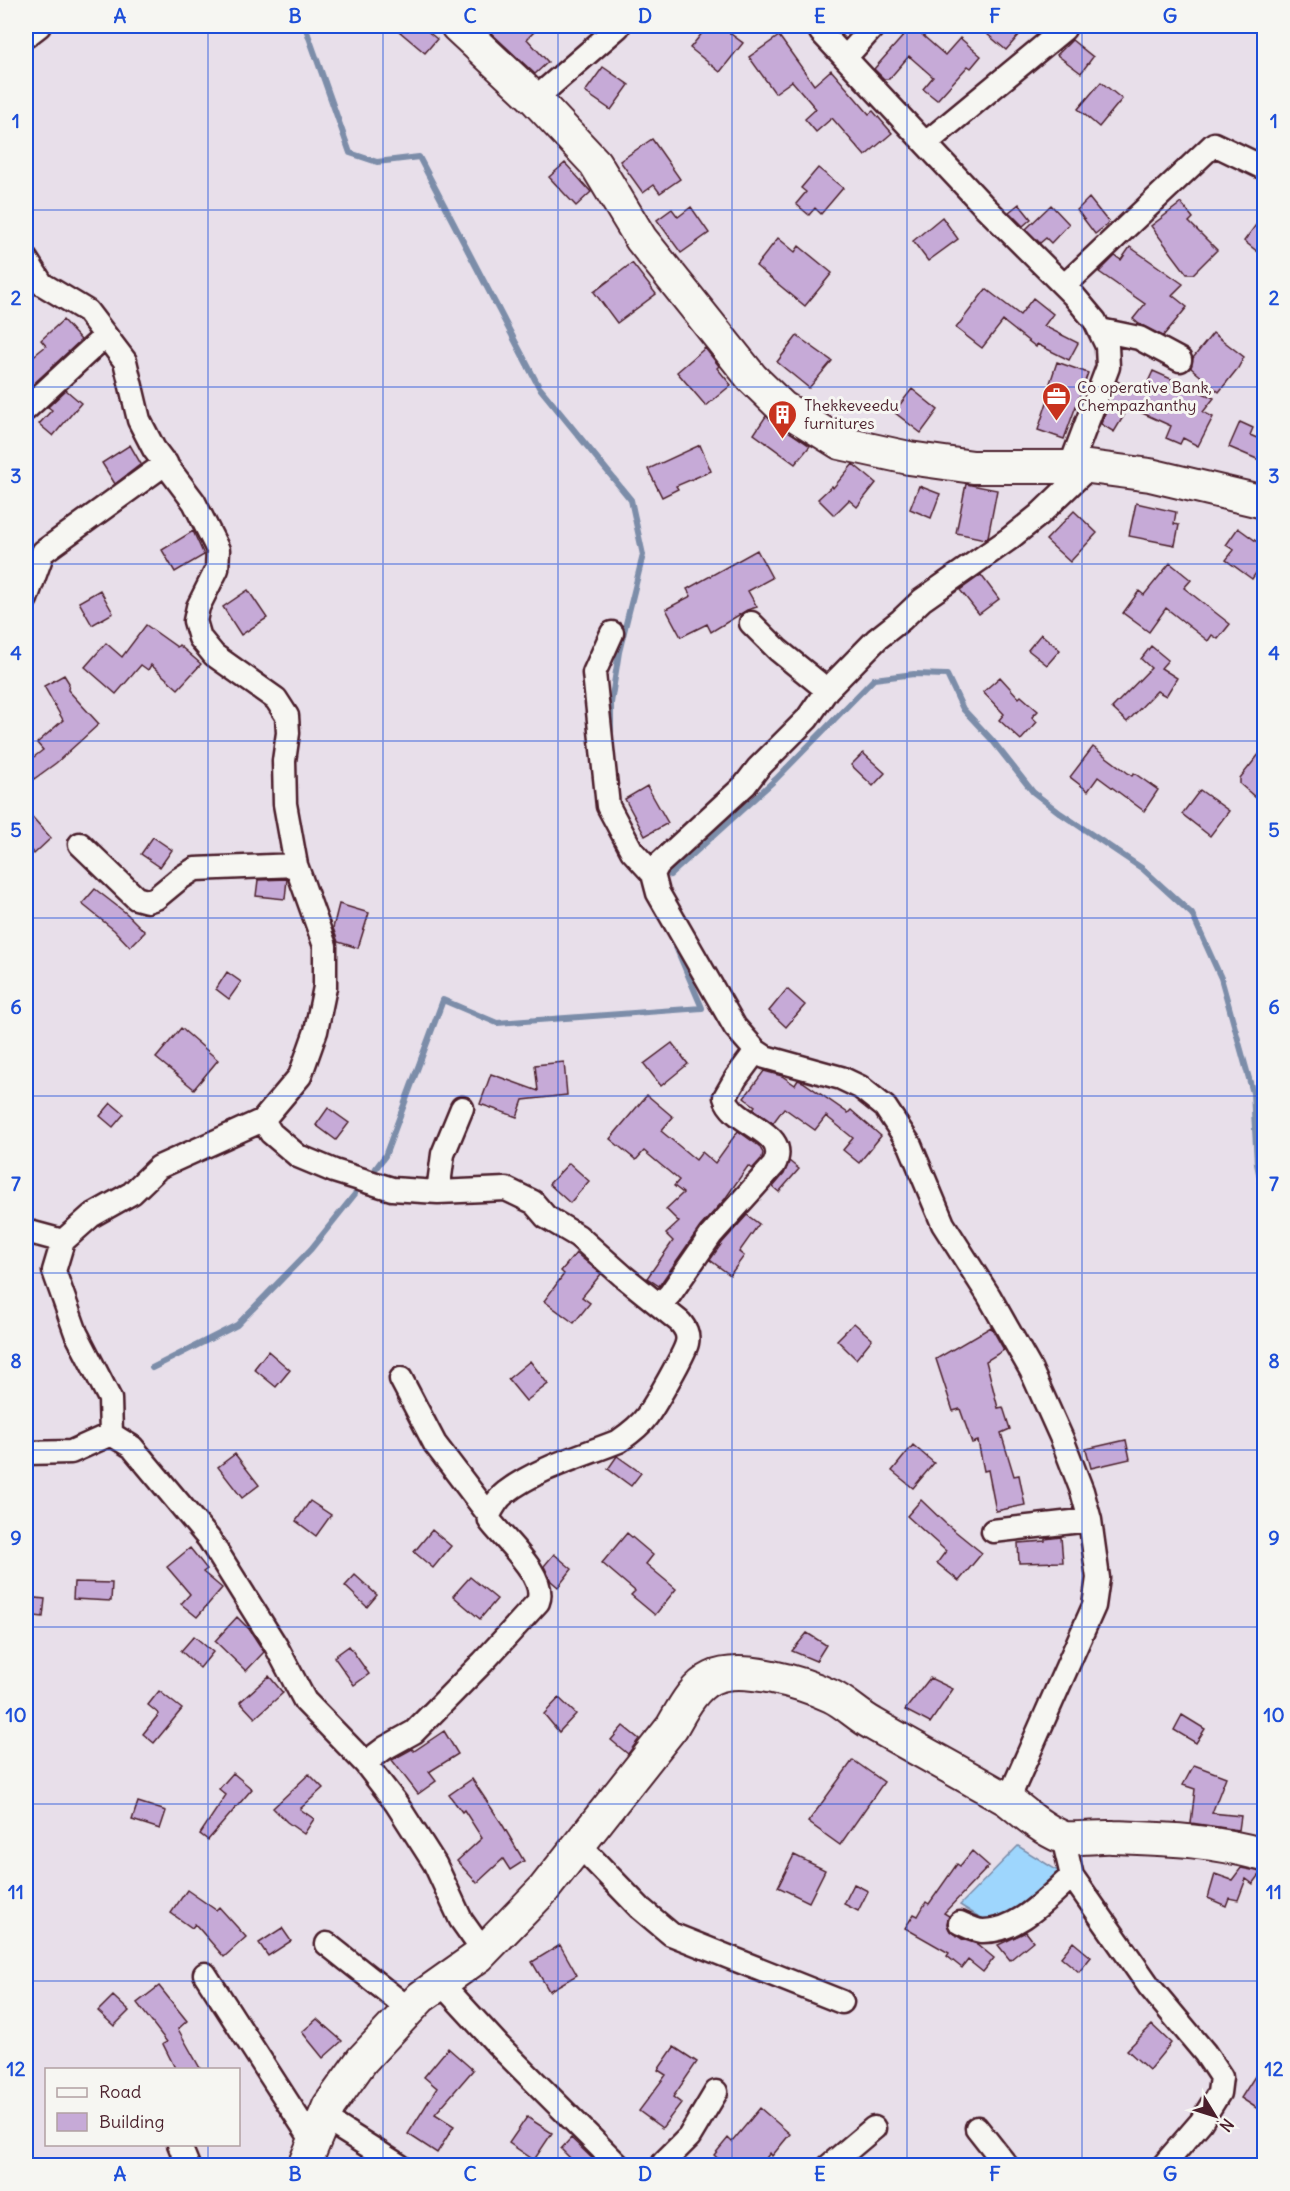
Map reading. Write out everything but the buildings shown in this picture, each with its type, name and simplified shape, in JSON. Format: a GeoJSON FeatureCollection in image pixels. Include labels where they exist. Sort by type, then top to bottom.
{"type":"FeatureCollection","features":[{"type":"Feature","properties":{"kind":"main road"},"geometry":{"type":"LineString","coordinates":[[457,26],[536,99],[595,163],[641,239],[745,370],[782,407],[840,442],[909,458],[973,467],[1079,467],[1150,475],[1264,502]]}},
{"type":"Feature","properties":{"kind":"main road"},"geometry":{"type":"LineString","coordinates":[[314,2142],[329,2106],[362,2060],[421,1997],[483,1951],[544,1889],[672,1727],[701,1685],[712,1678],[728,1674],[745,1674],[782,1680],[833,1697],[869,1723],[1008,1800],[1027,1816],[1063,1838],[1096,1836],[1194,1840],[1230,1845],[1264,1855]]}},
{"type":"Feature","properties":{"kind":"street"},"geometry":{"type":"LineString","coordinates":[[26,36],[39,26]]}},
{"type":"Feature","properties":{"kind":"street"},"geometry":{"type":"LineString","coordinates":[[653,874],[658,866],[745,785],[758,768],[807,719],[827,690],[877,639],[902,620],[922,600],[1039,515],[1079,467],[1108,367],[1107,346],[1095,321],[1064,286],[982,204],[821,32],[818,26]]}},
{"type":"Feature","properties":{"kind":"street"},"geometry":{"type":"LineString","coordinates":[[846,57],[874,26]]}},
{"type":"Feature","properties":{"kind":"street"},"geometry":{"type":"LineString","coordinates":[[536,99],[618,27]]}},
{"type":"Feature","properties":{"kind":"street"},"geometry":{"type":"LineString","coordinates":[[926,143],[1064,29]]}},
{"type":"Feature","properties":{"kind":"street"},"geometry":{"type":"LineString","coordinates":[[1064,286],[1214,144],[1264,168]]}},
{"type":"Feature","properties":{"kind":"street"},"geometry":{"type":"LineString","coordinates":[[26,261],[42,284],[87,311],[125,361],[139,420],[154,449],[194,502],[218,550],[217,569],[198,607],[195,621],[200,638],[214,655],[276,699],[287,716],[288,733],[284,761],[285,804],[296,865],[325,946],[325,987],[316,1031],[300,1076],[263,1120],[159,1167],[132,1193],[91,1216],[63,1241],[54,1271],[66,1311],[110,1399],[111,1434]]}},
{"type":"Feature","properties":{"kind":"street"},"geometry":{"type":"LineString","coordinates":[[1100,330],[1139,338],[1180,360]]}},
{"type":"Feature","properties":{"kind":"street"},"geometry":{"type":"LineString","coordinates":[[26,409],[105,336]]}},
{"type":"Feature","properties":{"kind":"street"},"geometry":{"type":"LineString","coordinates":[[26,599],[43,552],[166,463]]}},
{"type":"Feature","properties":{"kind":"street"},"geometry":{"type":"LineString","coordinates":[[751,623],[784,655],[827,690]]}},
{"type":"Feature","properties":{"kind":"street"},"geometry":{"type":"LineString","coordinates":[[612,633],[594,673],[608,806],[633,851],[653,874],[657,893],[735,1027],[756,1051],[765,1057],[840,1078],[860,1087],[885,1107],[910,1145],[942,1224],[989,1296],[1031,1370],[1066,1448],[1082,1491],[1090,1520],[1098,1578],[1094,1606],[1008,1800]]}},
{"type":"Feature","properties":{"kind":"street"},"geometry":{"type":"LineString","coordinates":[[80,844],[136,898],[147,901],[156,898],[195,868],[296,865]]}},
{"type":"Feature","properties":{"kind":"street"},"geometry":{"type":"LineString","coordinates":[[659,1305],[670,1294],[711,1235],[774,1165],[779,1155],[778,1147],[773,1140],[731,1108],[725,1097],[756,1051]]}},
{"type":"Feature","properties":{"kind":"street"},"geometry":{"type":"LineString","coordinates":[[438,1192],[443,1154],[462,1108]]}},
{"type":"Feature","properties":{"kind":"street"},"geometry":{"type":"LineString","coordinates":[[263,1120],[271,1133],[298,1156],[392,1189],[438,1192],[506,1189],[533,1202],[546,1216],[578,1236],[687,1330],[687,1343],[646,1418],[630,1434],[619,1441],[548,1468],[504,1493],[489,1515]]}},
{"type":"Feature","properties":{"kind":"street"},"geometry":{"type":"LineString","coordinates":[[26,1230],[63,1241]]}},
{"type":"Feature","properties":{"kind":"street"},"geometry":{"type":"LineString","coordinates":[[365,1763],[385,1748],[414,1732],[483,1662],[538,1602],[541,1594],[534,1576],[522,1557],[499,1533],[490,1521],[489,1515],[435,1444],[401,1379]]}},
{"type":"Feature","properties":{"kind":"street"},"geometry":{"type":"LineString","coordinates":[[26,1454],[72,1452],[111,1434]]}},
{"type":"Feature","properties":{"kind":"street"},"geometry":{"type":"LineString","coordinates":[[111,1434],[132,1447],[208,1539],[276,1646],[305,1701],[365,1763],[396,1803],[435,1864],[461,1920],[483,1951]]}},
{"type":"Feature","properties":{"kind":"street"},"geometry":{"type":"LineString","coordinates":[[993,1531],[1090,1520]]}},
{"type":"Feature","properties":{"kind":"street"},"geometry":{"type":"LineString","coordinates":[[1063,1838],[1072,1876],[1149,1986],[1205,2053],[1221,2077],[1219,2093],[1201,2122],[1164,2165]]}},
{"type":"Feature","properties":{"kind":"street"},"geometry":{"type":"LineString","coordinates":[[580,1846],[640,1908],[671,1934],[842,2002]]}},
{"type":"Feature","properties":{"kind":"street"},"geometry":{"type":"LineString","coordinates":[[960,1923],[979,1931],[994,1930],[1014,1924],[1072,1876]]}},
{"type":"Feature","properties":{"kind":"street"},"geometry":{"type":"LineString","coordinates":[[327,1944],[409,2009]]}},
{"type":"Feature","properties":{"kind":"street"},"geometry":{"type":"LineString","coordinates":[[205,1974],[314,2142],[400,2166]]}},
{"type":"Feature","properties":{"kind":"street"},"geometry":{"type":"LineString","coordinates":[[440,1982],[498,2045],[619,2166]]}},
{"type":"Feature","properties":{"kind":"street"},"geometry":{"type":"LineString","coordinates":[[664,2164],[689,2138],[716,2092]]}},
{"type":"Feature","properties":{"kind":"street"},"geometry":{"type":"LineString","coordinates":[[830,2166],[874,2128]]}},
{"type":"Feature","properties":{"kind":"street"},"geometry":{"type":"LineString","coordinates":[[977,2128],[1007,2166]]}},
{"type":"Feature","properties":{"kind":"street"},"geometry":{"type":"LineString","coordinates":[[179,2146],[189,2166]]}},
{"type":"Feature","properties":{"kind":"water"},"geometry":{"type":"Polygon","coordinates":[[[1018,1846],[1066,1876],[1002,1918],[987,1922],[960,1905],[1018,1846]]]}},
{"type":"Feature","properties":{"kind":"waterway"},"geometry":{"type":"LineString","coordinates":[[305,26],[350,153],[377,162],[419,157],[539,387],[631,500],[643,555],[619,652],[611,703],[611,732]]}},
{"type":"Feature","properties":{"kind":"waterway"},"geometry":{"type":"LineString","coordinates":[[670,875],[776,779],[874,679],[914,674],[947,675],[963,709],[992,740],[1033,792],[1143,869],[1192,914],[1221,978],[1253,1093],[1257,1164],[1264,1198]]}},
{"type":"Feature","properties":{"kind":"waterway"},"geometry":{"type":"LineString","coordinates":[[376,1168],[385,1156],[443,1000],[497,1023],[702,1008],[673,940]]}},
{"type":"Feature","properties":{"kind":"waterway"},"geometry":{"type":"LineString","coordinates":[[152,1368],[237,1325],[311,1249],[355,1194]]}},
{"type":"Feature","properties":{"kind":"place","name":"Co operative Bank, Chempazhanthy"},"geometry":{"type":"Point","coordinates":[1056,422]}},
{"type":"Feature","properties":{"kind":"place","name":"Thekkeveedu furnitures"},"geometry":{"type":"Point","coordinates":[783,440]}}]}
